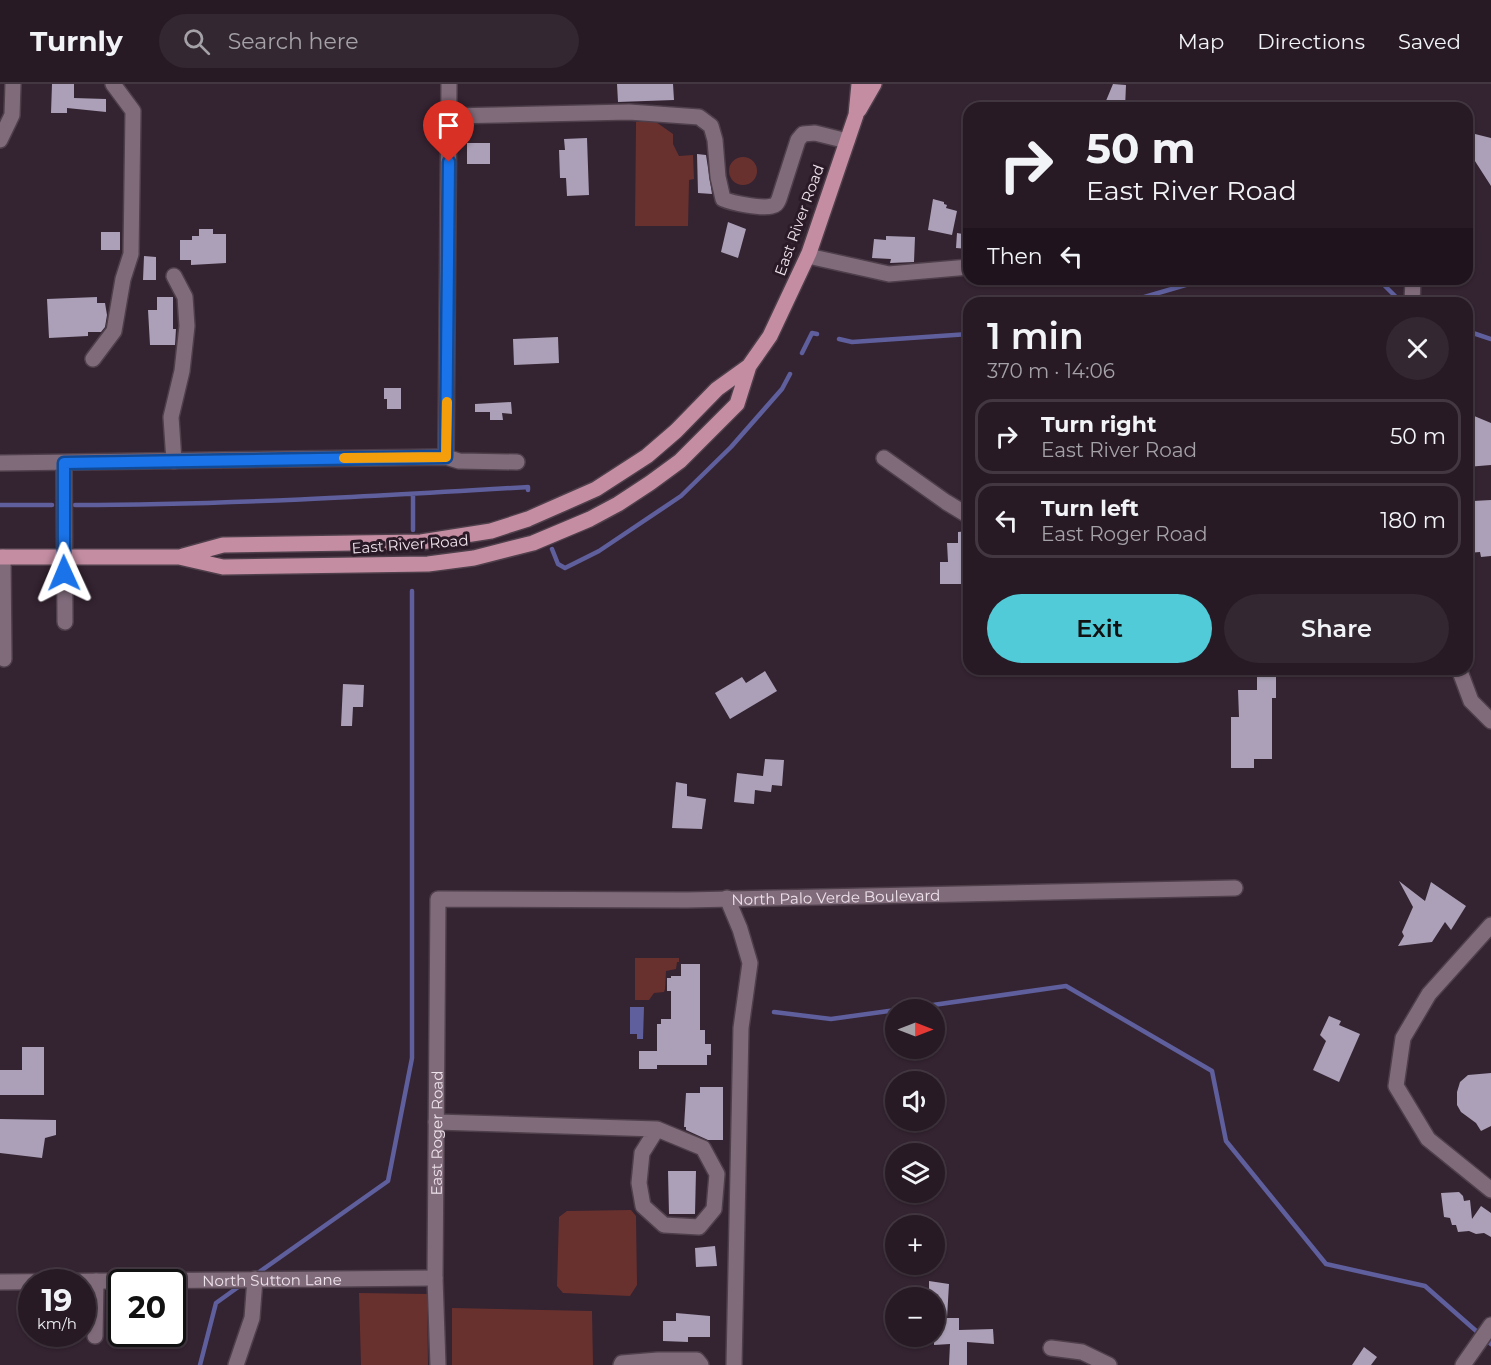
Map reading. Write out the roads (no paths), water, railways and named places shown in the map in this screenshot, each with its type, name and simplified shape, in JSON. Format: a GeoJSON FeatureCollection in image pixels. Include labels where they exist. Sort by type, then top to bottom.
{"type":"FeatureCollection","features":[{"type":"Feature","properties":{"kind":"main road","name":"East River Road"},"geometry":{"type":"LineString","coordinates":[[856,115],[859,84]]}},
{"type":"Feature","properties":{"kind":"main road","name":"East River Road"},"geometry":{"type":"LineString","coordinates":[[2,557],[179,557],[223,567],[405,565],[474,558],[533,543],[590,519],[618,504],[680,461],[737,404],[749,366],[770,336],[808,256],[856,115],[874,84]]}},
{"type":"Feature","properties":{"kind":"main road","name":"East River Road"},"geometry":{"type":"LineString","coordinates":[[179,557],[223,545],[388,543],[441,539],[491,531],[528,519],[596,489],[638,462],[676,431],[717,389],[749,366]]}},
{"type":"Feature","properties":{"kind":"street"},"geometry":{"type":"LineString","coordinates":[[0,140],[12,115],[13,84]]}},
{"type":"Feature","properties":{"kind":"street"},"geometry":{"type":"LineString","coordinates":[[93,359],[114,331],[123,279],[131,254],[133,111],[113,84]]}},
{"type":"Feature","properties":{"kind":"street"},"geometry":{"type":"LineString","coordinates":[[446,457],[449,84]]}},
{"type":"Feature","properties":{"kind":"street"},"geometry":{"type":"LineString","coordinates":[[449,116],[629,112],[699,117],[711,126],[716,140],[718,177],[723,199],[762,206],[776,204],[779,199],[798,140],[803,134],[815,133],[847,141]]}},
{"type":"Feature","properties":{"kind":"street"},"geometry":{"type":"LineString","coordinates":[[808,256],[889,274],[963,268]]}},
{"type":"Feature","properties":{"kind":"street"},"geometry":{"type":"LineString","coordinates":[[174,276],[185,297],[187,326],[182,371],[171,417],[174,461]]}},
{"type":"Feature","properties":{"kind":"street"},"geometry":{"type":"LineString","coordinates":[[0,463],[446,457],[459,461],[517,462]]}},
{"type":"Feature","properties":{"kind":"street"},"geometry":{"type":"LineString","coordinates":[[884,458],[963,512]]}},
{"type":"Feature","properties":{"kind":"street"},"geometry":{"type":"LineString","coordinates":[[64,463],[65,622]]}},
{"type":"Feature","properties":{"kind":"street"},"geometry":{"type":"LineString","coordinates":[[2,557],[4,659]]}},
{"type":"Feature","properties":{"kind":"street"},"geometry":{"type":"LineString","coordinates":[[1461,675],[1471,701],[1491,721]]}},
{"type":"Feature","properties":{"kind":"street","name":"North Palo Verde Boulevard"},"geometry":{"type":"LineString","coordinates":[[438,899],[687,900],[1235,888]]}},
{"type":"Feature","properties":{"kind":"street"},"geometry":{"type":"LineString","coordinates":[[727,898],[740,929],[750,963],[741,1028],[734,1365]]}},
{"type":"Feature","properties":{"kind":"street","name":"East Roger Road"},"geometry":{"type":"LineString","coordinates":[[438,899],[435,1278],[438,1365]]}},
{"type":"Feature","properties":{"kind":"street"},"geometry":{"type":"LineString","coordinates":[[1491,925],[1429,994],[1403,1038],[1396,1086],[1428,1139],[1491,1190]]}},
{"type":"Feature","properties":{"kind":"street"},"geometry":{"type":"LineString","coordinates":[[436,1122],[657,1129],[703,1148],[717,1174],[714,1209],[699,1227],[663,1225],[643,1206],[639,1183],[642,1153],[657,1129]]}},
{"type":"Feature","properties":{"kind":"street","name":"North Sutton Lane"},"geometry":{"type":"LineString","coordinates":[[186,1281],[435,1278]]}},
{"type":"Feature","properties":{"kind":"street"},"geometry":{"type":"LineString","coordinates":[[237,1365],[252,1317],[255,1280]]}},
{"type":"Feature","properties":{"kind":"street","name":"North Sutton Lane"},"geometry":{"type":"LineString","coordinates":[[96,1281],[108,1281]]}},
{"type":"Feature","properties":{"kind":"street","name":"North Sutton Lane"},"geometry":{"type":"LineString","coordinates":[[0,1282],[18,1282]]}},
{"type":"Feature","properties":{"kind":"street"},"geometry":{"type":"LineString","coordinates":[[1463,1365],[1491,1325]]}},
{"type":"Feature","properties":{"kind":"street"},"geometry":{"type":"LineString","coordinates":[[1051,1348],[1082,1352],[1109,1365]]}},
{"type":"Feature","properties":{"kind":"street"},"geometry":{"type":"LineString","coordinates":[[621,1365],[622,1363],[697,1360],[701,1365]]}},
{"type":"Feature","properties":{"kind":"water"},"geometry":{"type":"Polygon","coordinates":[[[630,1007],[644,1007],[643,1039],[637,1039],[637,1034],[630,1034],[630,1007]]]}},
{"type":"Feature","properties":{"kind":"waterway"},"geometry":{"type":"LineString","coordinates":[[1144,297],[1186,285]]}},
{"type":"Feature","properties":{"kind":"waterway"},"geometry":{"type":"LineString","coordinates":[[1384,285],[1396,297]]}},
{"type":"Feature","properties":{"kind":"waterway"},"geometry":{"type":"LineString","coordinates":[[802,353],[812,333],[817,334]]}},
{"type":"Feature","properties":{"kind":"waterway"},"geometry":{"type":"LineString","coordinates":[[1473,333],[1491,339]]}},
{"type":"Feature","properties":{"kind":"waterway"},"geometry":{"type":"LineString","coordinates":[[839,339],[852,342],[963,334]]}},
{"type":"Feature","properties":{"kind":"waterway"},"geometry":{"type":"LineString","coordinates":[[552,549],[558,564],[565,568],[599,551],[681,496],[731,447],[782,389],[790,374]]}},
{"type":"Feature","properties":{"kind":"waterway"},"geometry":{"type":"LineString","coordinates":[[75,505],[245,502],[528,487],[528,490]]}},
{"type":"Feature","properties":{"kind":"waterway"},"geometry":{"type":"LineString","coordinates":[[413,494],[413,530]]}},
{"type":"Feature","properties":{"kind":"waterway"},"geometry":{"type":"LineString","coordinates":[[0,505],[52,505]]}},
{"type":"Feature","properties":{"kind":"waterway"},"geometry":{"type":"LineString","coordinates":[[255,1275],[388,1181],[412,1058],[412,591]]}},
{"type":"Feature","properties":{"kind":"waterway"},"geometry":{"type":"LineString","coordinates":[[945,1003],[1066,986],[1212,1071],[1226,1141],[1326,1264],[1425,1286],[1491,1344]]}},
{"type":"Feature","properties":{"kind":"waterway"},"geometry":{"type":"LineString","coordinates":[[774,1012],[831,1019],[885,1012]]}},
{"type":"Feature","properties":{"kind":"waterway"},"geometry":{"type":"LineString","coordinates":[[200,1365],[216,1303],[241,1285]]}}]}
